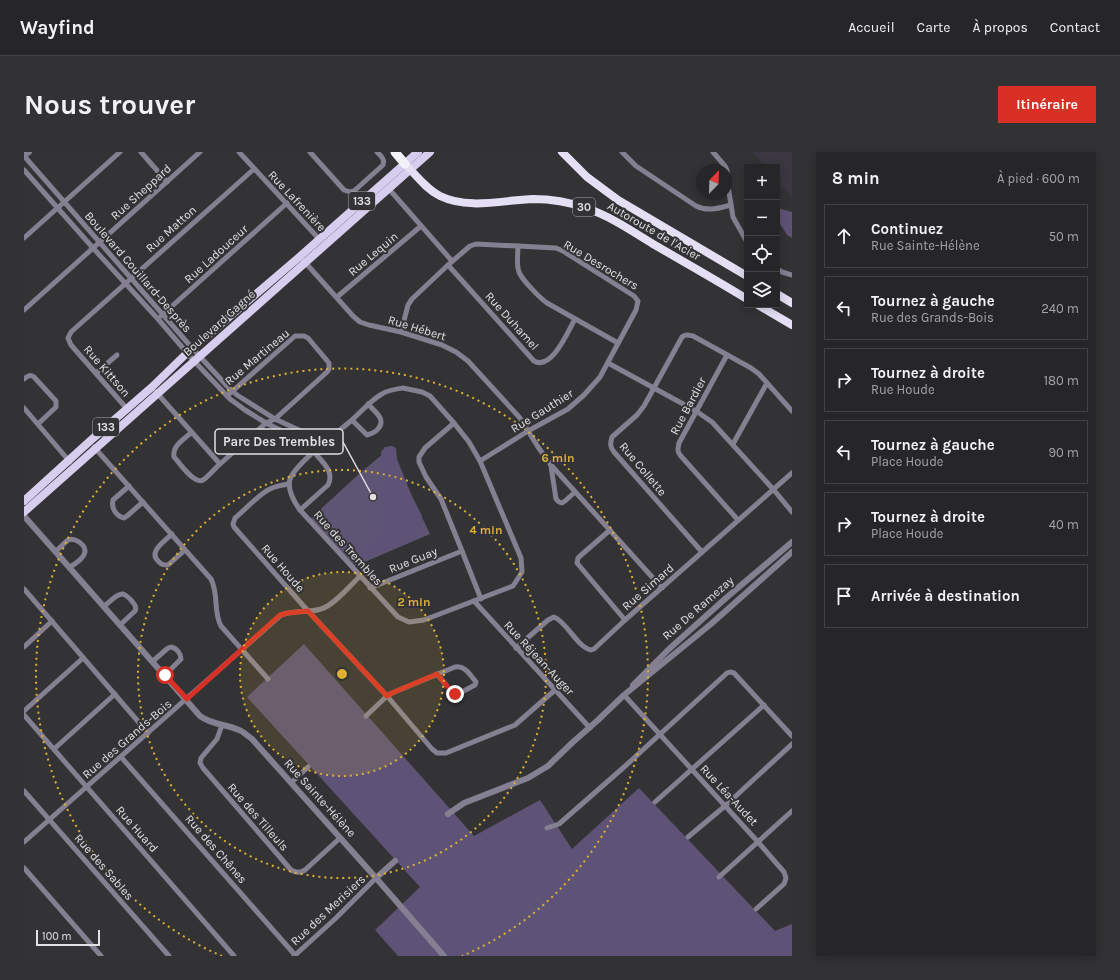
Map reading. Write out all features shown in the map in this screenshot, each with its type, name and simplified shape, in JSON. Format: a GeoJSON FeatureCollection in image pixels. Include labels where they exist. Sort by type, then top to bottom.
{"type":"FeatureCollection","features":[{"type":"Feature","properties":{"kind":"highway","name":"Autoroute de l'Acier"},"geometry":{"type":"LineString","coordinates":[[395,152],[429,188],[444,198],[456,202],[478,203],[543,199],[588,208],[613,220],[744,297]]}},
{"type":"Feature","properties":{"kind":"highway","name":"Autoroute de l'Acier"},"geometry":{"type":"LineString","coordinates":[[562,152],[587,177],[618,200],[744,274]]}},
{"type":"Feature","properties":{"kind":"highway"},"geometry":{"type":"LineString","coordinates":[[780,296],[792,303]]}},
{"type":"Feature","properties":{"kind":"highway"},"geometry":{"type":"LineString","coordinates":[[763,308],[792,325]]}},
{"type":"Feature","properties":{"kind":"main road","name":"Boulevard Gagné"},"geometry":{"type":"LineString","coordinates":[[322,242],[389,189],[418,152]]}},
{"type":"Feature","properties":{"kind":"main road","name":"Boulevard Gagné"},"geometry":{"type":"LineString","coordinates":[[24,501],[72,464],[96,448],[197,359],[322,242],[408,166],[430,152]]}},
{"type":"Feature","properties":{"kind":"main road","name":"Boulevard Gagné"},"geometry":{"type":"LineString","coordinates":[[24,512],[72,464],[90,441],[152,387],[190,351],[303,260]]}},
{"type":"Feature","properties":{"kind":"street"},"geometry":{"type":"LineString","coordinates":[[24,156],[29,152]]}},
{"type":"Feature","properties":{"kind":"street"},"geometry":{"type":"LineString","coordinates":[[24,238],[120,152]]}},
{"type":"Feature","properties":{"kind":"street"},"geometry":{"type":"LineString","coordinates":[[141,152],[167,182]]}},
{"type":"Feature","properties":{"kind":"street","name":"Rue Sheppard"},"geometry":{"type":"LineString","coordinates":[[24,310],[200,152]]}},
{"type":"Feature","properties":{"kind":"street","name":"Rue Lafrenière"},"geometry":{"type":"LineString","coordinates":[[239,152],[322,242]]}},
{"type":"Feature","properties":{"kind":"street"},"geometry":{"type":"LineString","coordinates":[[310,152],[344,190],[350,192],[354,191],[382,167],[384,163],[383,159],[377,152]]}},
{"type":"Feature","properties":{"kind":"street"},"geometry":{"type":"LineString","coordinates":[[622,152],[636,166],[696,206],[703,209],[708,209],[731,205]]}},
{"type":"Feature","properties":{"kind":"street"},"geometry":{"type":"LineString","coordinates":[[713,152],[727,170],[727,180],[733,217],[744,237]]}},
{"type":"Feature","properties":{"kind":"street","name":"Boulevard Couillard-Desprès"},"geometry":{"type":"LineString","coordinates":[[24,156],[163,314],[190,351]]}},
{"type":"Feature","properties":{"kind":"street","name":"Rue Matton"},"geometry":{"type":"LineString","coordinates":[[68,338],[71,332],[254,169]]}},
{"type":"Feature","properties":{"kind":"street","name":"Boulevard Couillard-Desprès"},"geometry":{"type":"LineString","coordinates":[[24,170],[158,319],[190,351],[227,396],[245,410],[266,423],[316,450]]}},
{"type":"Feature","properties":{"kind":"street"},"geometry":{"type":"LineString","coordinates":[[389,189],[452,260]]}},
{"type":"Feature","properties":{"kind":"street","name":"Rue Ladouceur"},"geometry":{"type":"LineString","coordinates":[[158,319],[287,203]]}},
{"type":"Feature","properties":{"kind":"street","name":"Rue Lequin"},"geometry":{"type":"LineString","coordinates":[[337,297],[421,226]]}},
{"type":"Feature","properties":{"kind":"street","name":"Rue Desrochers"},"geometry":{"type":"LineString","coordinates":[[401,332],[408,305],[412,298],[452,260],[470,246],[476,244],[556,248],[634,296],[638,301],[638,305]]}},
{"type":"Feature","properties":{"kind":"street"},"geometry":{"type":"LineString","coordinates":[[518,246],[519,274],[539,298],[618,343]]}},
{"type":"Feature","properties":{"kind":"street","name":"Rue Hébert"},"geometry":{"type":"LineString","coordinates":[[303,260],[337,297],[352,316],[360,322],[401,332],[442,345],[456,352],[468,361],[520,418],[551,465],[662,588]]}},
{"type":"Feature","properties":{"kind":"street","name":"Rue Duhamel"},"geometry":{"type":"LineString","coordinates":[[448,265],[534,361],[538,363],[544,362],[556,351],[575,319]]}},
{"type":"Feature","properties":{"kind":"street"},"geometry":{"type":"LineString","coordinates":[[780,271],[792,275]]}},
{"type":"Feature","properties":{"kind":"street","name":"Rue Gauthier"},"geometry":{"type":"LineString","coordinates":[[480,461],[577,403],[600,377],[638,305]]}},
{"type":"Feature","properties":{"kind":"street","name":"Rue Collette"},"geometry":{"type":"LineString","coordinates":[[702,552],[611,448],[610,442],[612,437],[644,406],[682,337],[685,335],[693,336],[727,355]]}},
{"type":"Feature","properties":{"kind":"street","name":"Rue Martineau"},"geometry":{"type":"LineString","coordinates":[[191,433],[174,448],[174,457],[193,479],[198,481],[203,480],[266,423],[274,418],[327,372],[329,369],[329,363],[308,338],[304,336],[295,336],[227,396]]}},
{"type":"Feature","properties":{"kind":"street","name":"Rue Kittson"},"geometry":{"type":"LineString","coordinates":[[68,338],[71,345],[133,416]]}},
{"type":"Feature","properties":{"kind":"street"},"geometry":{"type":"LineString","coordinates":[[96,373],[117,355]]}},
{"type":"Feature","properties":{"kind":"street"},"geometry":{"type":"LineString","coordinates":[[727,355],[759,374],[792,411]]}},
{"type":"Feature","properties":{"kind":"street","name":"Rue Bardier"},"geometry":{"type":"LineString","coordinates":[[727,355],[679,443],[678,452],[738,520]]}},
{"type":"Feature","properties":{"kind":"street","name":"Boulevard Couillard-Desprès"},"geometry":{"type":"LineString","coordinates":[[197,359],[237,395],[274,418],[325,442]]}},
{"type":"Feature","properties":{"kind":"street"},"geometry":{"type":"LineString","coordinates":[[608,363],[696,411],[712,422],[792,512]]}},
{"type":"Feature","properties":{"kind":"street"},"geometry":{"type":"LineString","coordinates":[[24,379],[31,375],[34,376],[57,404],[56,407],[38,424]]}},
{"type":"Feature","properties":{"kind":"street"},"geometry":{"type":"LineString","coordinates":[[733,444],[767,383]]}},
{"type":"Feature","properties":{"kind":"street"},"geometry":{"type":"LineString","coordinates":[[152,387],[191,433],[220,464]]}},
{"type":"Feature","properties":{"kind":"street","name":"Rue des Trembles"},"geometry":{"type":"LineString","coordinates":[[403,388],[422,392],[430,396],[469,442],[480,461],[521,558],[522,572],[513,586],[424,620],[409,622],[398,617],[300,510],[293,499],[289,484],[291,477],[297,468],[352,420],[368,404],[382,394],[393,390],[403,388]]}},
{"type":"Feature","properties":{"kind":"street"},"geometry":{"type":"LineString","coordinates":[[352,420],[367,435],[373,434],[380,427],[382,422],[381,418],[368,404]]}},
{"type":"Feature","properties":{"kind":"street"},"geometry":{"type":"LineString","coordinates":[[24,408],[72,464]]}},
{"type":"Feature","properties":{"kind":"street"},"geometry":{"type":"LineString","coordinates":[[454,423],[425,448],[419,457],[419,462],[426,477],[441,499],[481,599]]}},
{"type":"Feature","properties":{"kind":"street"},"geometry":{"type":"LineString","coordinates":[[90,441],[211,579],[215,589],[216,614],[218,621],[268,679]]}},
{"type":"Feature","properties":{"kind":"street"},"geometry":{"type":"LineString","coordinates":[[300,510],[329,482],[330,470],[316,450]]}},
{"type":"Feature","properties":{"kind":"street","name":"Rue Hébert"},"geometry":{"type":"LineString","coordinates":[[551,465],[556,499],[562,503],[575,492]]}},
{"type":"Feature","properties":{"kind":"street","name":"Rue Simard"},"geometry":{"type":"LineString","coordinates":[[516,648],[548,620],[554,618],[560,621],[585,648],[591,650],[594,649],[792,473]]}},
{"type":"Feature","properties":{"kind":"street","name":"Rue Houde"},"geometry":{"type":"LineString","coordinates":[[289,484],[271,488],[265,492],[235,518],[233,524],[234,527],[308,611],[387,696],[432,749],[442,754],[446,753],[515,725],[555,690]]}},
{"type":"Feature","properties":{"kind":"street"},"geometry":{"type":"LineString","coordinates":[[129,486],[113,500],[113,509],[118,516],[124,518],[143,502]]}},
{"type":"Feature","properties":{"kind":"street","name":"Rue Sainte-Hélène"},"geometry":{"type":"LineString","coordinates":[[24,516],[203,718],[232,727],[245,733],[252,739],[444,956]]}},
{"type":"Feature","properties":{"kind":"street"},"geometry":{"type":"LineString","coordinates":[[610,530],[580,556],[577,563],[625,620]]}},
{"type":"Feature","properties":{"kind":"street"},"geometry":{"type":"LineString","coordinates":[[172,534],[155,552],[157,561],[164,566],[168,565],[185,550]]}},
{"type":"Feature","properties":{"kind":"street"},"geometry":{"type":"LineString","coordinates":[[56,551],[71,539],[76,540],[83,547],[85,551],[83,555],[70,567]]}},
{"type":"Feature","properties":{"kind":"street","name":"Rue De Ramezay"},"geometry":{"type":"LineString","coordinates":[[624,695],[637,679],[698,622],[792,542]]}},
{"type":"Feature","properties":{"kind":"street","name":"Rue Guay"},"geometry":{"type":"LineString","coordinates":[[370,588],[462,551]]}},
{"type":"Feature","properties":{"kind":"street","name":"Rue De Ramezay"},"geometry":{"type":"LineString","coordinates":[[448,814],[464,803],[528,778],[548,766],[624,695],[705,629],[792,552]]}},
{"type":"Feature","properties":{"kind":"street","name":"Rue des Grands-Bois"},"geometry":{"type":"LineString","coordinates":[[24,842],[280,615],[326,607],[360,576]]}},
{"type":"Feature","properties":{"kind":"street"},"geometry":{"type":"LineString","coordinates":[[750,578],[757,584]]}},
{"type":"Feature","properties":{"kind":"street"},"geometry":{"type":"LineString","coordinates":[[24,588],[148,733]]}},
{"type":"Feature","properties":{"kind":"street"},"geometry":{"type":"LineString","coordinates":[[104,606],[118,595],[122,594],[133,602],[136,607],[135,611],[120,625]]}},
{"type":"Feature","properties":{"kind":"street","name":"Rue Réjean-Auger"},"geometry":{"type":"LineString","coordinates":[[474,601],[590,728]]}},
{"type":"Feature","properties":{"kind":"street"},"geometry":{"type":"LineString","coordinates":[[24,647],[52,622]]}},
{"type":"Feature","properties":{"kind":"street"},"geometry":{"type":"LineString","coordinates":[[698,622],[705,629]]}},
{"type":"Feature","properties":{"kind":"street"},"geometry":{"type":"LineString","coordinates":[[153,661],[168,648],[171,647],[177,650],[181,659],[165,675]]}},
{"type":"Feature","properties":{"kind":"street"},"geometry":{"type":"LineString","coordinates":[[24,711],[83,658]]}},
{"type":"Feature","properties":{"kind":"street"},"geometry":{"type":"LineString","coordinates":[[366,716],[392,693],[437,674],[455,667],[462,667],[476,682],[475,685],[458,694],[455,694],[437,674]]}},
{"type":"Feature","properties":{"kind":"street"},"geometry":{"type":"LineString","coordinates":[[547,828],[559,824],[727,673],[734,673],[792,736]]}},
{"type":"Feature","properties":{"kind":"street"},"geometry":{"type":"LineString","coordinates":[[54,749],[115,694]]}},
{"type":"Feature","properties":{"kind":"street","name":"Rue Léa-Audet"},"geometry":{"type":"LineString","coordinates":[[624,695],[784,872],[786,878],[784,884],[756,909]]}},
{"type":"Feature","properties":{"kind":"street"},"geometry":{"type":"LineString","coordinates":[[655,802],[764,705]]}},
{"type":"Feature","properties":{"kind":"street","name":"Rue Huard"},"geometry":{"type":"LineString","coordinates":[[24,714],[234,956]]}},
{"type":"Feature","properties":{"kind":"street","name":"Rue des Tilleuls"},"geometry":{"type":"LineString","coordinates":[[222,725],[217,740],[201,758],[200,763],[292,870],[296,873],[306,870],[340,838]]}},
{"type":"Feature","properties":{"kind":"street"},"geometry":{"type":"LineString","coordinates":[[688,837],[725,806],[792,744]]}},
{"type":"Feature","properties":{"kind":"street","name":"Rue des Chênes"},"geometry":{"type":"LineString","coordinates":[[121,756],[296,955]]}},
{"type":"Feature","properties":{"kind":"street"},"geometry":{"type":"LineString","coordinates":[[291,783],[308,767]]}},
{"type":"Feature","properties":{"kind":"street","name":"Rue des Sables"},"geometry":{"type":"LineString","coordinates":[[24,791],[169,956]]}},
{"type":"Feature","properties":{"kind":"street"},"geometry":{"type":"LineString","coordinates":[[719,877],[792,811]]}},
{"type":"Feature","properties":{"kind":"street"},"geometry":{"type":"LineString","coordinates":[[376,878],[395,861]]}},
{"type":"Feature","properties":{"kind":"street"},"geometry":{"type":"LineString","coordinates":[[24,868],[101,956]]}},
{"type":"Feature","properties":{"kind":"street","name":"Rue des Merisiers"},"geometry":{"type":"LineString","coordinates":[[296,955],[376,878]]}},
{"type":"Feature","properties":{"kind":"shaded area"},"geometry":{"type":"Polygon","coordinates":[[[752,152],[792,152],[792,198],[780,184],[780,164],[762,164],[752,152]]]}},
{"type":"Feature","properties":{"kind":"shaded area"},"geometry":{"type":"Polygon","coordinates":[[[780,209],[792,212],[792,238],[787,235],[780,224],[780,209]]]}},
{"type":"Feature","properties":{"kind":"shaded area"},"geometry":{"type":"Polygon","coordinates":[[[392,446],[396,448],[397,459],[411,494],[422,516],[422,528],[419,534],[404,543],[365,558],[356,559],[351,556],[351,547],[358,552],[368,546],[382,528],[383,506],[378,491],[386,478],[386,471],[382,463],[381,452],[385,447],[392,446]]]}},
{"type":"Feature","properties":{"kind":"shaded area"},"geometry":{"type":"Polygon","coordinates":[[[389,449],[430,534],[353,567],[309,520],[360,473],[389,449]]]}},
{"type":"Feature","properties":{"kind":"shaded area"},"geometry":{"type":"Polygon","coordinates":[[[304,644],[474,836],[540,800],[572,849],[639,788],[775,931],[792,924],[792,956],[398,956],[375,930],[420,887],[247,697],[304,644]]]}},
{"type":"Feature","properties":{"kind":"place","name":"Parc Des Trembles"},"geometry":{"type":"Point","coordinates":[373,497]}},
{"type":"Feature","properties":{"kind":"route"},"geometry":{"type":"LineString","coordinates":[[165,675],[187,699],[280,615],[308,611],[387,696],[437,674],[455,694]]}}]}
